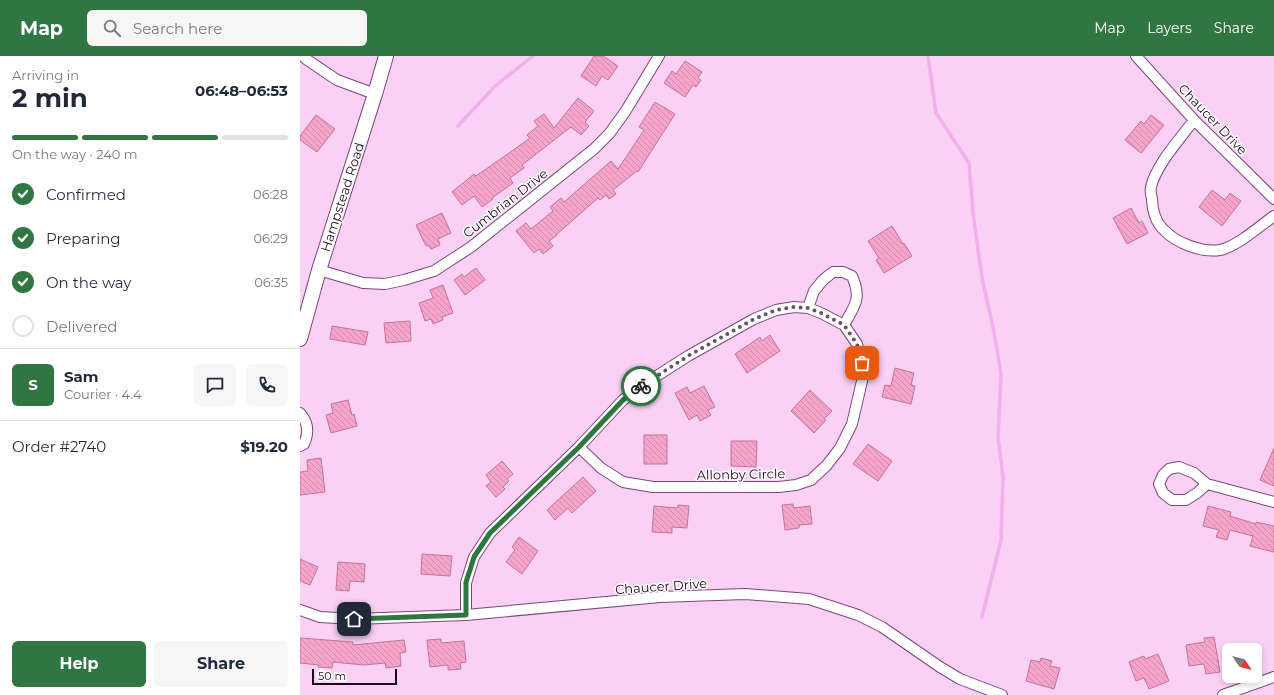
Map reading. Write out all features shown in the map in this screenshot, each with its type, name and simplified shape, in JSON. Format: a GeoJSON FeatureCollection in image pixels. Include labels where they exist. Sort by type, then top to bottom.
{"type":"FeatureCollection","features":[{"type":"Feature","properties":{"kind":"street"},"geometry":{"type":"LineString","coordinates":[[303,56],[337,80],[375,94]]}},
{"type":"Feature","properties":{"kind":"street","name":"Hampstead Road"},"geometry":{"type":"LineString","coordinates":[[300,339],[319,270],[386,56]]}},
{"type":"Feature","properties":{"kind":"street","name":"Cumbrian Drive"},"geometry":{"type":"LineString","coordinates":[[319,270],[363,283],[385,284],[434,271],[471,247],[594,149],[609,134],[625,112],[659,56]]}},
{"type":"Feature","properties":{"kind":"street","name":"Chaucer Drive"},"geometry":{"type":"LineString","coordinates":[[1136,56],[1194,120],[1274,199]]}},
{"type":"Feature","properties":{"kind":"street"},"geometry":{"type":"LineString","coordinates":[[1194,120],[1161,165],[1151,189],[1152,204],[1156,219],[1163,230],[1188,247],[1206,250],[1220,250],[1233,245],[1274,216]]}},
{"type":"Feature","properties":{"kind":"street"},"geometry":{"type":"LineString","coordinates":[[808,308],[814,290],[833,272],[843,272],[852,276],[858,294],[855,305],[844,325]]}},
{"type":"Feature","properties":{"kind":"street","name":"Allonby Circle"},"geometry":{"type":"LineString","coordinates":[[466,615],[466,582],[474,557],[490,533],[579,447],[623,400],[640,386],[688,356],[754,319],[776,310],[794,307],[808,308],[821,313],[844,325],[857,344],[862,363],[862,381],[852,424],[840,448],[827,465],[811,480],[796,485],[779,487],[652,487],[623,482],[601,468],[579,447]]}},
{"type":"Feature","properties":{"kind":"street"},"geometry":{"type":"LineString","coordinates":[[300,413],[307,426],[307,436],[304,444],[300,446]]}},
{"type":"Feature","properties":{"kind":"street"},"geometry":{"type":"LineString","coordinates":[[1207,484],[1274,502]]}},
{"type":"Feature","properties":{"kind":"street","name":"Chaucer Drive"},"geometry":{"type":"LineString","coordinates":[[300,610],[320,617],[354,619],[466,615],[660,597],[745,594],[809,599],[858,615],[882,627],[960,679],[1002,695]]}},
{"type":"Feature","properties":{"kind":"street"},"geometry":{"type":"LineString","coordinates":[[1223,695],[1274,677]]}},
{"type":"Feature","properties":{"kind":"building"},"geometry":{"type":"Polygon","coordinates":[[[594,56],[603,56],[618,66],[608,80],[602,76],[596,86],[581,76],[594,56]]]}},
{"type":"Feature","properties":{"kind":"building"},"geometry":{"type":"Polygon","coordinates":[[[685,61],[702,72],[698,78],[701,80],[696,87],[693,85],[685,97],[664,83],[672,71],[676,74],[685,61]]]}},
{"type":"Feature","properties":{"kind":"building"},"geometry":{"type":"Polygon","coordinates":[[[578,98],[594,111],[585,122],[589,126],[581,135],[571,127],[522,165],[524,168],[510,178],[513,183],[482,207],[474,196],[462,205],[452,192],[474,174],[476,176],[530,138],[527,135],[538,126],[534,121],[544,114],[554,128],[578,98]]]}},
{"type":"Feature","properties":{"kind":"building"},"geometry":{"type":"Polygon","coordinates":[[[655,102],[675,114],[638,172],[637,171],[613,190],[616,194],[609,199],[606,195],[600,200],[598,198],[549,241],[553,246],[543,254],[539,249],[534,253],[516,231],[526,223],[531,229],[553,211],[550,207],[561,198],[564,202],[611,161],[618,169],[644,130],[639,127],[655,102]]]}},
{"type":"Feature","properties":{"kind":"building"},"geometry":{"type":"Polygon","coordinates":[[[316,115],[335,129],[317,152],[300,140],[300,136],[316,115]]]}},
{"type":"Feature","properties":{"kind":"building"},"geometry":{"type":"Polygon","coordinates":[[[1151,115],[1164,125],[1141,153],[1125,140],[1141,121],[1144,124],[1151,115]]]}},
{"type":"Feature","properties":{"kind":"building"},"geometry":{"type":"Polygon","coordinates":[[[1212,190],[1225,200],[1230,193],[1241,201],[1222,226],[1199,207],[1212,190]]]}},
{"type":"Feature","properties":{"kind":"building"},"geometry":{"type":"Polygon","coordinates":[[[1131,208],[1139,223],[1142,221],[1148,233],[1127,244],[1113,218],[1131,208]]]}},
{"type":"Feature","properties":{"kind":"building"},"geometry":{"type":"Polygon","coordinates":[[[442,213],[451,233],[438,239],[440,245],[431,249],[428,245],[426,246],[416,225],[442,213]]]}},
{"type":"Feature","properties":{"kind":"building"},"geometry":{"type":"Polygon","coordinates":[[[892,226],[912,256],[884,273],[876,260],[879,258],[868,241],[892,226]]]}},
{"type":"Feature","properties":{"kind":"building"},"geometry":{"type":"Polygon","coordinates":[[[476,268],[485,280],[465,295],[454,280],[462,274],[464,277],[476,268]]]}},
{"type":"Feature","properties":{"kind":"building"},"geometry":{"type":"Polygon","coordinates":[[[443,285],[453,313],[442,317],[443,320],[433,324],[431,319],[425,321],[419,303],[433,298],[430,290],[443,285]]]}},
{"type":"Feature","properties":{"kind":"building"},"geometry":{"type":"Polygon","coordinates":[[[410,321],[411,341],[386,343],[384,323],[410,321]]]}},
{"type":"Feature","properties":{"kind":"building"},"geometry":{"type":"Polygon","coordinates":[[[332,326],[368,332],[365,345],[330,339],[332,326]]]}},
{"type":"Feature","properties":{"kind":"building"},"geometry":{"type":"Polygon","coordinates":[[[770,335],[780,351],[747,373],[735,354],[760,337],[762,341],[770,335]]]}},
{"type":"Feature","properties":{"kind":"building"},"geometry":{"type":"Polygon","coordinates":[[[895,368],[914,373],[911,385],[915,386],[911,404],[882,397],[885,385],[891,386],[895,368]]]}},
{"type":"Feature","properties":{"kind":"building"},"geometry":{"type":"Polygon","coordinates":[[[704,386],[715,407],[708,410],[711,415],[700,421],[697,415],[689,420],[675,393],[687,387],[690,393],[704,386]]]}},
{"type":"Feature","properties":{"kind":"building"},"geometry":{"type":"Polygon","coordinates":[[[810,390],[832,411],[814,433],[791,411],[810,390]]]}},
{"type":"Feature","properties":{"kind":"building"},"geometry":{"type":"Polygon","coordinates":[[[348,400],[357,426],[331,433],[326,415],[333,413],[331,404],[348,400]]]}},
{"type":"Feature","properties":{"kind":"building"},"geometry":{"type":"Polygon","coordinates":[[[644,435],[667,435],[667,464],[644,464],[644,435]]]}},
{"type":"Feature","properties":{"kind":"building"},"geometry":{"type":"Polygon","coordinates":[[[731,441],[757,441],[756,467],[731,466],[731,441]]]}},
{"type":"Feature","properties":{"kind":"building"},"geometry":{"type":"Polygon","coordinates":[[[868,444],[892,461],[878,481],[853,464],[868,444]]]}},
{"type":"Feature","properties":{"kind":"building"},"geometry":{"type":"Polygon","coordinates":[[[1274,448],[1274,486],[1260,480],[1274,448]]]}},
{"type":"Feature","properties":{"kind":"building"},"geometry":{"type":"Polygon","coordinates":[[[321,458],[325,492],[300,495],[300,472],[308,471],[307,460],[321,458]]]}},
{"type":"Feature","properties":{"kind":"building"},"geometry":{"type":"Polygon","coordinates":[[[502,461],[513,474],[507,479],[509,481],[503,487],[505,489],[496,497],[486,486],[491,482],[486,475],[502,461]]]}},
{"type":"Feature","properties":{"kind":"building"},"geometry":{"type":"Polygon","coordinates":[[[583,477],[596,491],[572,513],[568,508],[555,520],[547,510],[583,477]]]}},
{"type":"Feature","properties":{"kind":"building"},"geometry":{"type":"Polygon","coordinates":[[[793,504],[794,508],[810,506],[812,524],[799,525],[799,528],[785,530],[782,505],[793,504]]]}},
{"type":"Feature","properties":{"kind":"building"},"geometry":{"type":"Polygon","coordinates":[[[678,505],[689,506],[687,528],[672,527],[672,533],[652,532],[654,506],[678,508],[678,505]]]}},
{"type":"Feature","properties":{"kind":"building"},"geometry":{"type":"Polygon","coordinates":[[[1208,506],[1231,512],[1230,516],[1256,524],[1256,522],[1274,526],[1274,552],[1250,546],[1253,536],[1230,530],[1227,540],[1216,537],[1219,530],[1203,526],[1208,506]]]}},
{"type":"Feature","properties":{"kind":"building"},"geometry":{"type":"Polygon","coordinates":[[[519,537],[538,551],[522,574],[506,562],[515,550],[512,547],[519,537]]]}},
{"type":"Feature","properties":{"kind":"building"},"geometry":{"type":"Polygon","coordinates":[[[422,554],[452,556],[450,576],[421,574],[422,554]]]}},
{"type":"Feature","properties":{"kind":"building"},"geometry":{"type":"Polygon","coordinates":[[[300,559],[318,567],[310,585],[300,581],[300,559]]]}},
{"type":"Feature","properties":{"kind":"building"},"geometry":{"type":"Polygon","coordinates":[[[338,562],[365,564],[364,582],[350,581],[349,591],[336,590],[338,562]]]}},
{"type":"Feature","properties":{"kind":"building"},"geometry":{"type":"Polygon","coordinates":[[[1214,637],[1220,672],[1206,674],[1204,664],[1189,666],[1186,645],[1205,642],[1204,638],[1214,637]]]}},
{"type":"Feature","properties":{"kind":"building"},"geometry":{"type":"Polygon","coordinates":[[[300,638],[353,642],[353,645],[404,640],[406,652],[400,653],[401,666],[386,668],[385,663],[364,665],[333,662],[332,668],[318,667],[319,665],[300,663],[300,638]]]}},
{"type":"Feature","properties":{"kind":"building"},"geometry":{"type":"Polygon","coordinates":[[[441,639],[441,643],[464,641],[466,662],[460,663],[461,669],[448,670],[448,665],[430,667],[427,640],[441,639]]]}},
{"type":"Feature","properties":{"kind":"building"},"geometry":{"type":"Polygon","coordinates":[[[1158,654],[1169,681],[1149,689],[1144,678],[1136,681],[1129,662],[1144,656],[1145,659],[1158,654]]]}},
{"type":"Feature","properties":{"kind":"building"},"geometry":{"type":"Polygon","coordinates":[[[1041,658],[1052,661],[1050,666],[1060,668],[1054,689],[1026,681],[1031,660],[1040,662],[1041,658]]]}},
{"type":"Feature","properties":{"kind":"waterway"},"geometry":{"type":"LineString","coordinates":[[458,126],[495,86],[533,56]]}},
{"type":"Feature","properties":{"kind":"waterway"},"geometry":{"type":"LineString","coordinates":[[928,56],[936,113],[969,163],[973,212],[982,278],[994,332],[1001,374],[998,437],[1003,477],[1001,540],[982,617]]}},
{"type":"Feature","properties":{"kind":"way so far"},"geometry":{"type":"LineString","coordinates":[[641,386],[688,356],[754,319],[776,310],[794,307],[808,308],[844,325],[857,344],[862,363]]}},
{"type":"Feature","properties":{"kind":"route"},"geometry":{"type":"LineString","coordinates":[[354,619],[466,615],[466,582],[474,557],[490,533],[579,447],[623,400],[641,386]]}}]}
